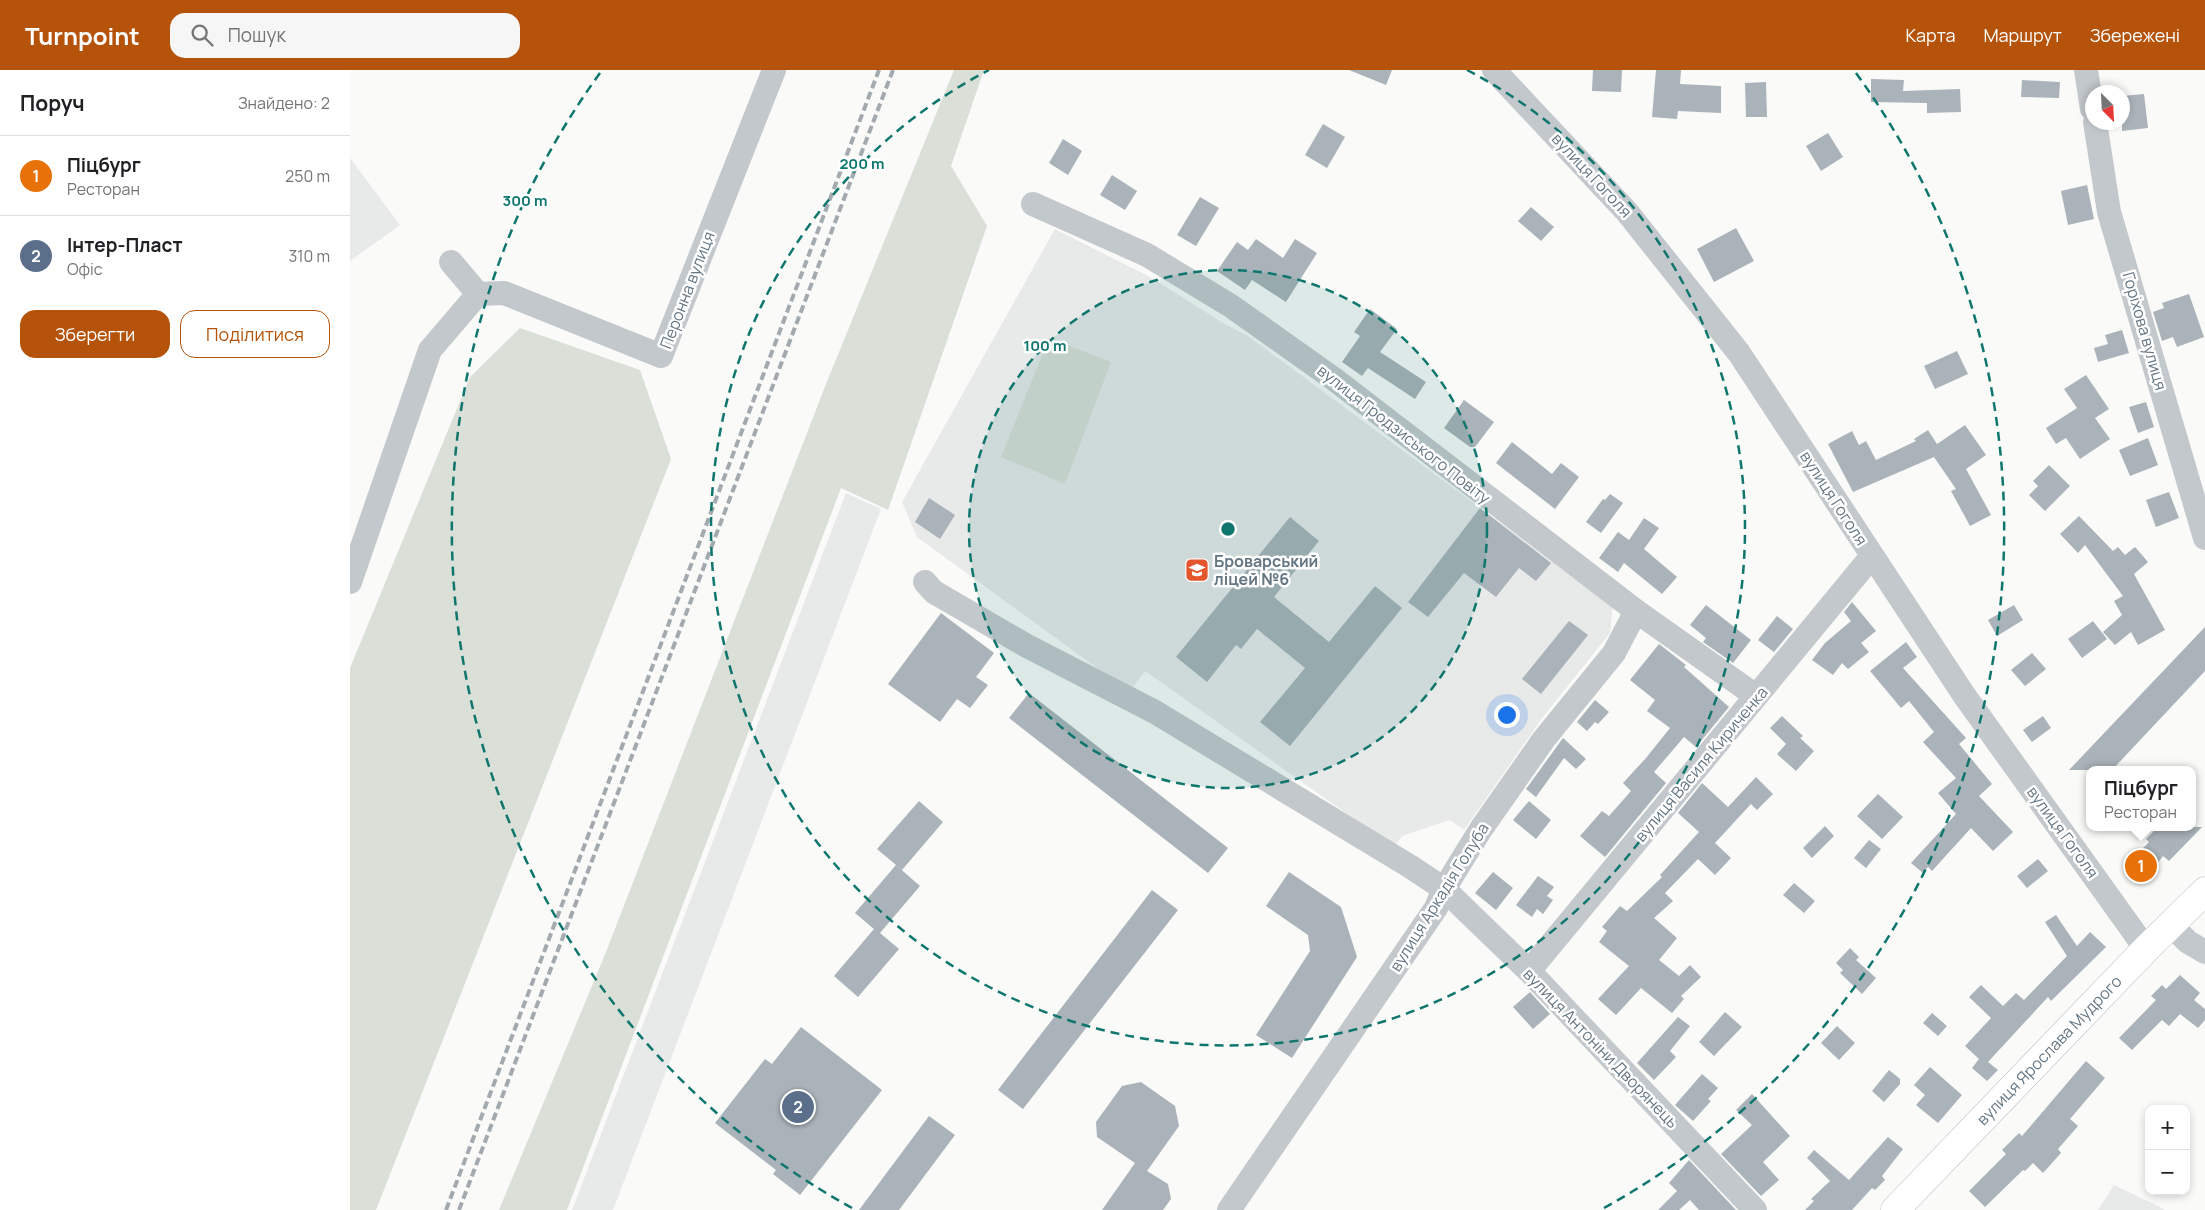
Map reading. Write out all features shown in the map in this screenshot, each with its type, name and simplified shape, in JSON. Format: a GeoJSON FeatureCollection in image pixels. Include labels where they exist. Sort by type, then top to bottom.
{"type":"FeatureCollection","features":[{"type":"Feature","properties":{"kind":"main road","name":"вулиця Ярослава Мудрого"},"geometry":{"type":"LineString","coordinates":[[1895,1210],[2146,949],[2205,891]]}},
{"type":"Feature","properties":{"kind":"street","name":"Перонна вулиця"},"geometry":{"type":"LineString","coordinates":[[478,294],[504,293],[661,356],[774,70]]}},
{"type":"Feature","properties":{"kind":"street","name":"вулиця Гоголя"},"geometry":{"type":"LineString","coordinates":[[1494,70],[1628,212],[1739,353],[1964,695],[2146,949]]}},
{"type":"Feature","properties":{"kind":"street"},"geometry":{"type":"LineString","coordinates":[[2086,70],[2088,85]]}},
{"type":"Feature","properties":{"kind":"street","name":"Горіхова вулиця"},"geometry":{"type":"LineString","coordinates":[[2096,130],[2109,212],[2205,538]]}},
{"type":"Feature","properties":{"kind":"street","name":"вулиця Гродзиського Повіту"},"geometry":{"type":"LineString","coordinates":[[1033,204],[1147,255],[1231,306],[1334,379],[1636,611],[1756,696]]}},
{"type":"Feature","properties":{"kind":"street"},"geometry":{"type":"LineString","coordinates":[[350,582],[430,350],[478,294],[451,262]]}},
{"type":"Feature","properties":{"kind":"street","name":"вулиця Василя Кириченка"},"geometry":{"type":"LineString","coordinates":[[1529,971],[1872,556]]}},
{"type":"Feature","properties":{"kind":"street","name":"вулиця Антоніни Дворянець"},"geometry":{"type":"LineString","coordinates":[[925,582],[934,592],[1027,646],[1155,712],[1411,867],[1444,889],[1529,971],[1755,1210]]}},
{"type":"Feature","properties":{"kind":"street","name":"вулиця Аркадія Голуба"},"geometry":{"type":"LineString","coordinates":[[1228,1210],[1436,908],[1444,889],[1481,829],[1544,739],[1614,653],[1636,611]]}},
{"type":"Feature","properties":{"kind":"street"},"geometry":{"type":"LineString","coordinates":[[2171,925],[2188,942],[2205,952]]}},
{"type":"Feature","properties":{"kind":"shaded area"},"geometry":{"type":"Polygon","coordinates":[[[954,70],[984,70],[951,166],[987,226],[888,510],[841,488],[567,1210],[499,1210],[606,952],[826,384],[954,70]]]}},
{"type":"Feature","properties":{"kind":"shaded area"},"geometry":{"type":"Polygon","coordinates":[[[350,158],[400,225],[350,261],[350,158]]]}},
{"type":"Feature","properties":{"kind":"shaded area","name":"Броварський ліцей №6"},"geometry":{"type":"Polygon","coordinates":[[[1055,229],[1150,277],[1223,323],[1248,336],[1613,606],[1610,633],[1543,717],[1464,830],[1450,820],[1402,836],[1394,847],[1145,671],[1130,692],[917,537],[902,502],[1055,229]]]}},
{"type":"Feature","properties":{"kind":"shaded area"},"geometry":{"type":"Polygon","coordinates":[[[520,328],[640,370],[671,459],[376,1210],[350,1210],[350,668],[470,377],[520,328]]]}},
{"type":"Feature","properties":{"kind":"shaded area"},"geometry":{"type":"Polygon","coordinates":[[[1049,338],[1111,362],[1065,484],[1001,457],[1049,338]]]}},
{"type":"Feature","properties":{"kind":"shaded area"},"geometry":{"type":"Polygon","coordinates":[[[846,493],[881,509],[613,1210],[572,1210],[846,493]]]}},
{"type":"Feature","properties":{"kind":"shaded area"},"geometry":{"type":"Polygon","coordinates":[[[2114,1185],[2166,1210],[2098,1210],[2114,1185]]]}},
{"type":"Feature","properties":{"kind":"building"},"geometry":{"type":"Polygon","coordinates":[[[1349,70],[1392,70],[1386,85],[1349,70]]]}},
{"type":"Feature","properties":{"kind":"building"},"geometry":{"type":"Polygon","coordinates":[[[1593,70],[1622,70],[1621,92],[1592,91],[1593,70]]]}},
{"type":"Feature","properties":{"kind":"building"},"geometry":{"type":"Polygon","coordinates":[[[1656,70],[1681,70],[1680,84],[1721,86],[1721,113],[1678,111],[1677,119],[1652,117],[1656,70]]]}},
{"type":"Feature","properties":{"kind":"building"},"geometry":{"type":"Polygon","coordinates":[[[1871,79],[1904,80],[1903,91],[1960,89],[1961,112],[1927,113],[1927,103],[1871,102],[1871,79]]]}},
{"type":"Feature","properties":{"kind":"building"},"geometry":{"type":"Polygon","coordinates":[[[2022,80],[2060,82],[2059,98],[2021,97],[2022,80]]]}},
{"type":"Feature","properties":{"kind":"building"},"geometry":{"type":"Polygon","coordinates":[[[1766,82],[1767,117],[1746,117],[1745,83],[1766,82]]]}},
{"type":"Feature","properties":{"kind":"building"},"geometry":{"type":"Polygon","coordinates":[[[2144,94],[2148,128],[2122,131],[2130,130],[2130,95],[2144,94]]]}},
{"type":"Feature","properties":{"kind":"building"},"geometry":{"type":"Polygon","coordinates":[[[1323,124],[1345,137],[1327,168],[1305,155],[1323,124]]]}},
{"type":"Feature","properties":{"kind":"building"},"geometry":{"type":"Polygon","coordinates":[[[1828,133],[1843,157],[1821,171],[1806,146],[1828,133]]]}},
{"type":"Feature","properties":{"kind":"building"},"geometry":{"type":"Polygon","coordinates":[[[1063,139],[1082,151],[1068,175],[1049,163],[1063,139]]]}},
{"type":"Feature","properties":{"kind":"building"},"geometry":{"type":"Polygon","coordinates":[[[1112,175],[1137,191],[1125,210],[1100,195],[1112,175]]]}},
{"type":"Feature","properties":{"kind":"building"},"geometry":{"type":"Polygon","coordinates":[[[2087,185],[2094,219],[2068,225],[2061,191],[2087,185]]]}},
{"type":"Feature","properties":{"kind":"building"},"geometry":{"type":"Polygon","coordinates":[[[1200,197],[1219,208],[1196,246],[1177,235],[1200,197]]]}},
{"type":"Feature","properties":{"kind":"building"},"geometry":{"type":"Polygon","coordinates":[[[1531,207],[1554,227],[1541,241],[1518,221],[1531,207]]]}},
{"type":"Feature","properties":{"kind":"building"},"geometry":{"type":"Polygon","coordinates":[[[1736,228],[1754,261],[1714,282],[1697,249],[1736,228]]]}},
{"type":"Feature","properties":{"kind":"building"},"geometry":{"type":"Polygon","coordinates":[[[1256,239],[1283,258],[1295,239],[1317,253],[1286,302],[1252,280],[1245,290],[1217,271],[1237,242],[1248,250],[1256,239]]]}},
{"type":"Feature","properties":{"kind":"building"},"geometry":{"type":"Polygon","coordinates":[[[2189,294],[2204,337],[2177,347],[2173,337],[2162,341],[2153,312],[2164,308],[2162,303],[2189,294]]]}},
{"type":"Feature","properties":{"kind":"building"},"geometry":{"type":"Polygon","coordinates":[[[1370,309],[1397,329],[1380,352],[1426,382],[1415,399],[1368,368],[1362,376],[1342,362],[1360,336],[1354,332],[1370,309]]]}},
{"type":"Feature","properties":{"kind":"building"},"geometry":{"type":"Polygon","coordinates":[[[2122,330],[2129,353],[2098,362],[2094,348],[2108,344],[2105,335],[2122,330]]]}},
{"type":"Feature","properties":{"kind":"building"},"geometry":{"type":"Polygon","coordinates":[[[1957,351],[1968,374],[1935,389],[1924,366],[1957,351]]]}},
{"type":"Feature","properties":{"kind":"building"},"geometry":{"type":"Polygon","coordinates":[[[2086,375],[2109,409],[2095,418],[2110,439],[2080,459],[2066,438],[2056,444],[2046,428],[2077,408],[2064,389],[2086,375]]]}},
{"type":"Feature","properties":{"kind":"building"},"geometry":{"type":"Polygon","coordinates":[[[1464,400],[1494,422],[1475,447],[1470,447],[1444,428],[1464,400]]]}},
{"type":"Feature","properties":{"kind":"building"},"geometry":{"type":"Polygon","coordinates":[[[2146,402],[2154,427],[2138,433],[2129,407],[2146,402]]]}},
{"type":"Feature","properties":{"kind":"building"},"geometry":{"type":"Polygon","coordinates":[[[1965,425],[1986,455],[1966,469],[1991,515],[1970,526],[1951,491],[1956,489],[1934,457],[1853,492],[1828,444],[1852,431],[1859,445],[1866,441],[1876,460],[1916,441],[1914,439],[1928,430],[1937,444],[1965,425]]]}},
{"type":"Feature","properties":{"kind":"building"},"geometry":{"type":"Polygon","coordinates":[[[2148,438],[2158,465],[2130,476],[2119,450],[2148,438]]]}},
{"type":"Feature","properties":{"kind":"building"},"geometry":{"type":"Polygon","coordinates":[[[1512,442],[1552,474],[1561,463],[1579,477],[1555,509],[1496,463],[1512,442]]]}},
{"type":"Feature","properties":{"kind":"building"},"geometry":{"type":"Polygon","coordinates":[[[2049,465],[2070,486],[2045,511],[2029,495],[2038,486],[2033,481],[2049,465]]]}},
{"type":"Feature","properties":{"kind":"building"},"geometry":{"type":"Polygon","coordinates":[[[2169,492],[2179,518],[2156,527],[2146,500],[2169,492]]]}},
{"type":"Feature","properties":{"kind":"building"},"geometry":{"type":"Polygon","coordinates":[[[1610,494],[1623,503],[1601,533],[1586,522],[1603,499],[1605,500],[1610,494]]]}},
{"type":"Feature","properties":{"kind":"building"},"geometry":{"type":"Polygon","coordinates":[[[929,498],[955,515],[940,539],[915,522],[929,498]]]}},
{"type":"Feature","properties":{"kind":"building"},"geometry":{"type":"Polygon","coordinates":[[[1480,508],[1551,563],[1536,581],[1519,568],[1496,597],[1464,573],[1428,617],[1408,602],[1480,508]]]}},
{"type":"Feature","properties":{"kind":"building"},"geometry":{"type":"Polygon","coordinates":[[[2079,516],[2113,551],[2118,547],[2125,555],[2135,547],[2148,562],[2134,574],[2165,630],[2138,645],[2131,632],[2115,645],[2103,632],[2122,615],[2114,601],[2123,596],[2085,545],[2078,553],[2060,534],[2079,516]]]}},
{"type":"Feature","properties":{"kind":"building"},"geometry":{"type":"Polygon","coordinates":[[[1290,517],[1319,541],[1274,597],[1329,642],[1375,586],[1402,608],[1290,746],[1260,722],[1305,668],[1257,629],[1241,649],[1236,645],[1207,682],[1176,657],[1290,517]]]}},
{"type":"Feature","properties":{"kind":"building"},"geometry":{"type":"Polygon","coordinates":[[[1644,518],[1659,528],[1644,549],[1677,577],[1662,594],[1624,563],[1618,572],[1599,558],[1618,532],[1629,540],[1644,518]]]}},
{"type":"Feature","properties":{"kind":"building"},"geometry":{"type":"Polygon","coordinates":[[[1852,602],[1876,631],[1861,643],[1869,652],[1848,669],[1842,663],[1833,675],[1812,660],[1825,643],[1851,621],[1844,612],[1852,602]]]}},
{"type":"Feature","properties":{"kind":"building"},"geometry":{"type":"Polygon","coordinates":[[[1706,605],[1751,640],[1733,663],[1703,642],[1706,638],[1690,625],[1706,605]]]}},
{"type":"Feature","properties":{"kind":"building"},"geometry":{"type":"Polygon","coordinates":[[[2014,605],[2023,620],[1997,636],[1988,620],[2014,605]]]}},
{"type":"Feature","properties":{"kind":"building"},"geometry":{"type":"Polygon","coordinates":[[[941,613],[994,653],[976,677],[988,685],[970,708],[957,699],[940,722],[888,684],[941,613]]]}},
{"type":"Feature","properties":{"kind":"building"},"geometry":{"type":"Polygon","coordinates":[[[1777,616],[1793,629],[1774,652],[1758,640],[1777,616]]]}},
{"type":"Feature","properties":{"kind":"building"},"geometry":{"type":"Polygon","coordinates":[[[1569,621],[1588,635],[1541,694],[1522,679],[1569,621]]]}},
{"type":"Feature","properties":{"kind":"building"},"geometry":{"type":"Polygon","coordinates":[[[2093,621],[2107,639],[2082,658],[2068,639],[2093,621]]]}},
{"type":"Feature","properties":{"kind":"building"},"geometry":{"type":"Polygon","coordinates":[[[2205,627],[2205,671],[2116,766],[2086,766],[2086,770],[2069,770],[2205,627]]]}},
{"type":"Feature","properties":{"kind":"building"},"geometry":{"type":"Polygon","coordinates":[[[1906,642],[1917,657],[1903,668],[1966,738],[1959,744],[1992,784],[1979,796],[2013,832],[1993,851],[1971,828],[1932,871],[1928,867],[1923,873],[1911,863],[1956,814],[1938,793],[1956,778],[1923,742],[1934,732],[1909,701],[1901,708],[1870,671],[1906,642]]]}},
{"type":"Feature","properties":{"kind":"building"},"geometry":{"type":"Polygon","coordinates":[[[1659,644],[1686,665],[1684,667],[1729,707],[1696,747],[1684,737],[1654,772],[1666,783],[1605,857],[1580,836],[1602,811],[1609,816],[1631,791],[1623,783],[1670,728],[1647,711],[1655,700],[1630,680],[1659,644]]]}},
{"type":"Feature","properties":{"kind":"building"},"geometry":{"type":"Polygon","coordinates":[[[2032,653],[2046,669],[2025,686],[2011,670],[2032,653]]]}},
{"type":"Feature","properties":{"kind":"building"},"geometry":{"type":"Polygon","coordinates":[[[1029,693],[1228,848],[1208,873],[1009,718],[1029,693]]]}},
{"type":"Feature","properties":{"kind":"building"},"geometry":{"type":"Polygon","coordinates":[[[1595,700],[1609,712],[1598,724],[1595,722],[1587,731],[1577,722],[1595,700]]]}},
{"type":"Feature","properties":{"kind":"building"},"geometry":{"type":"Polygon","coordinates":[[[1782,716],[1803,736],[1800,738],[1814,751],[1796,771],[1777,754],[1786,744],[1770,728],[1782,716]]]}},
{"type":"Feature","properties":{"kind":"building"},"geometry":{"type":"Polygon","coordinates":[[[2043,716],[2051,728],[2032,742],[2023,730],[2043,716]]]}},
{"type":"Feature","properties":{"kind":"building"},"geometry":{"type":"Polygon","coordinates":[[[1563,738],[1586,759],[1576,769],[1564,758],[1536,797],[1526,789],[1563,738]]]}},
{"type":"Feature","properties":{"kind":"building"},"geometry":{"type":"Polygon","coordinates":[[[1756,777],[1773,794],[1757,810],[1751,804],[1715,843],[1731,858],[1715,875],[1698,859],[1665,893],[1673,901],[1654,918],[1677,938],[1659,960],[1679,976],[1690,965],[1701,977],[1681,996],[1684,999],[1672,1013],[1641,988],[1616,1015],[1598,999],[1629,966],[1599,942],[1607,931],[1602,927],[1620,906],[1627,911],[1662,877],[1660,875],[1699,832],[1678,813],[1702,783],[1728,807],[1756,777]]]}},
{"type":"Feature","properties":{"kind":"building"},"geometry":{"type":"Polygon","coordinates":[[[1878,794],[1903,817],[1882,839],[1857,816],[1878,794]]]}},
{"type":"Feature","properties":{"kind":"building"},"geometry":{"type":"Polygon","coordinates":[[[919,801],[943,822],[902,870],[877,849],[919,801]]]}},
{"type":"Feature","properties":{"kind":"building"},"geometry":{"type":"Polygon","coordinates":[[[1529,801],[1551,820],[1536,839],[1513,820],[1529,801]]]}},
{"type":"Feature","properties":{"kind":"building"},"geometry":{"type":"Polygon","coordinates":[[[1825,826],[1834,836],[1812,858],[1803,848],[1825,826]]]}},
{"type":"Feature","properties":{"kind":"building"},"geometry":{"type":"Polygon","coordinates":[[[2196,827],[2202,827],[2169,861],[2163,856],[2149,874],[2140,881],[2126,866],[2149,842],[2146,839],[2154,831],[2196,831],[2196,827]]]}},
{"type":"Feature","properties":{"kind":"building"},"geometry":{"type":"Polygon","coordinates":[[[1869,840],[1881,849],[1866,868],[1854,858],[1869,840]]]}},
{"type":"Feature","properties":{"kind":"building"},"geometry":{"type":"Polygon","coordinates":[[[2038,859],[2048,871],[2027,888],[2017,876],[2038,859]]]}},
{"type":"Feature","properties":{"kind":"building"},"geometry":{"type":"Polygon","coordinates":[[[896,865],[920,886],[880,933],[899,949],[858,997],[834,976],[874,929],[855,913],[896,865]]]}},
{"type":"Feature","properties":{"kind":"building"},"geometry":{"type":"Polygon","coordinates":[[[1289,872],[1341,907],[1357,957],[1292,1058],[1256,1035],[1310,951],[1308,935],[1266,906],[1289,872]]]}},
{"type":"Feature","properties":{"kind":"building"},"geometry":{"type":"Polygon","coordinates":[[[1493,872],[1513,888],[1496,910],[1475,893],[1493,872]]]}},
{"type":"Feature","properties":{"kind":"building"},"geometry":{"type":"Polygon","coordinates":[[[1538,876],[1554,887],[1547,896],[1553,900],[1543,914],[1537,909],[1532,917],[1516,905],[1538,876]]]}},
{"type":"Feature","properties":{"kind":"building"},"geometry":{"type":"Polygon","coordinates":[[[1794,883],[1815,901],[1804,913],[1783,895],[1794,883]]]}},
{"type":"Feature","properties":{"kind":"building"},"geometry":{"type":"Polygon","coordinates":[[[1152,890],[1178,910],[1023,1109],[998,1090],[1152,890]]]}},
{"type":"Feature","properties":{"kind":"building"},"geometry":{"type":"Polygon","coordinates":[[[2056,915],[2077,946],[2090,932],[2106,947],[2051,1001],[2048,997],[1988,1062],[1998,1070],[1987,1081],[1972,1068],[1979,1059],[1965,1046],[1991,1018],[1969,997],[1981,985],[2003,1006],[2016,993],[2024,1000],[2067,956],[2045,922],[2056,915]]]}},
{"type":"Feature","properties":{"kind":"building"},"geometry":{"type":"Polygon","coordinates":[[[1850,948],[1859,957],[1856,960],[1876,978],[1862,994],[1840,973],[1843,970],[1836,963],[1850,948]]]}},
{"type":"Feature","properties":{"kind":"building"},"geometry":{"type":"Polygon","coordinates":[[[2180,975],[2200,993],[2194,1000],[2205,1009],[2205,1020],[2198,1028],[2180,1014],[2169,1026],[2162,1020],[2132,1050],[2119,1038],[2156,1000],[2151,996],[2162,985],[2166,989],[2180,975]]]}},
{"type":"Feature","properties":{"kind":"building"},"geometry":{"type":"Polygon","coordinates":[[[1530,992],[1550,1014],[1533,1029],[1513,1007],[1530,992]]]}},
{"type":"Feature","properties":{"kind":"building"},"geometry":{"type":"Polygon","coordinates":[[[1725,1012],[1742,1027],[1714,1056],[1699,1042],[1725,1012]]]}},
{"type":"Feature","properties":{"kind":"building"},"geometry":{"type":"Polygon","coordinates":[[[1932,1013],[1947,1026],[1938,1036],[1923,1023],[1932,1013]]]}},
{"type":"Feature","properties":{"kind":"building"},"geometry":{"type":"Polygon","coordinates":[[[1678,1017],[1690,1026],[1670,1051],[1676,1057],[1654,1080],[1637,1063],[1678,1017]]]}},
{"type":"Feature","properties":{"kind":"building"},"geometry":{"type":"Polygon","coordinates":[[[1837,1026],[1855,1043],[1839,1060],[1821,1043],[1837,1026]]]}},
{"type":"Feature","properties":{"kind":"building"},"geometry":{"type":"Polygon","coordinates":[[[801,1027],[882,1090],[800,1195],[773,1174],[776,1170],[715,1123],[765,1059],[772,1064],[801,1027]]]}},
{"type":"Feature","properties":{"kind":"building"},"geometry":{"type":"Polygon","coordinates":[[[2086,1061],[2105,1078],[2070,1119],[2078,1126],[2058,1149],[2061,1153],[2043,1173],[2033,1163],[2025,1171],[2023,1170],[1985,1207],[1969,1191],[2006,1154],[2002,1150],[2019,1133],[2022,1136],[2086,1061]]]}},
{"type":"Feature","properties":{"kind":"building"},"geometry":{"type":"Polygon","coordinates":[[[1930,1067],[1962,1095],[1938,1123],[1916,1105],[1925,1095],[1914,1085],[1930,1067]]]}},
{"type":"Feature","properties":{"kind":"building"},"geometry":{"type":"Polygon","coordinates":[[[1889,1070],[1900,1079],[1900,1084],[1884,1102],[1872,1091],[1889,1070]]]}},
{"type":"Feature","properties":{"kind":"building"},"geometry":{"type":"Polygon","coordinates":[[[1702,1074],[1718,1088],[1708,1099],[1711,1101],[1693,1121],[1675,1105],[1702,1074]]]}},
{"type":"Feature","properties":{"kind":"building"},"geometry":{"type":"Polygon","coordinates":[[[1141,1082],[1175,1106],[1179,1126],[1147,1171],[1168,1184],[1171,1199],[1163,1210],[1102,1210],[1135,1163],[1097,1137],[1096,1122],[1122,1086],[1141,1082]]]}},
{"type":"Feature","properties":{"kind":"building"},"geometry":{"type":"Polygon","coordinates":[[[1752,1094],[1790,1136],[1763,1162],[1779,1180],[1761,1196],[1721,1154],[1752,1125],[1736,1110],[1752,1094]]]}},
{"type":"Feature","properties":{"kind":"building"},"geometry":{"type":"Polygon","coordinates":[[[929,1116],[955,1135],[899,1210],[859,1210],[929,1116]]]}},
{"type":"Feature","properties":{"kind":"building"},"geometry":{"type":"Polygon","coordinates":[[[1888,1137],[1903,1149],[1882,1176],[1885,1180],[1875,1190],[1872,1188],[1852,1210],[1805,1210],[1814,1201],[1811,1199],[1830,1181],[1807,1158],[1814,1150],[1849,1180],[1888,1137]]]}},
{"type":"Feature","properties":{"kind":"building"},"geometry":{"type":"Polygon","coordinates":[[[1689,1160],[1736,1210],[1699,1210],[1690,1200],[1679,1210],[1658,1210],[1677,1191],[1669,1183],[1689,1160]]]}},
{"type":"Feature","properties":{"kind":"railway"},"geometry":{"type":"LineString","coordinates":[[446,1210],[879,70]]}},
{"type":"Feature","properties":{"kind":"railway"},"geometry":{"type":"LineString","coordinates":[[459,1210],[893,70]]}},
{"type":"Feature","properties":{"kind":"place","name":"Броварський ліцей №6"},"geometry":{"type":"Point","coordinates":[1197,570]}},
{"type":"Feature","properties":{"kind":"place","name":"Піцбург"},"geometry":{"type":"Point","coordinates":[2141,866]}},
{"type":"Feature","properties":{"kind":"place","name":"Інтер-Пласт"},"geometry":{"type":"Point","coordinates":[798,1107]}}]}
